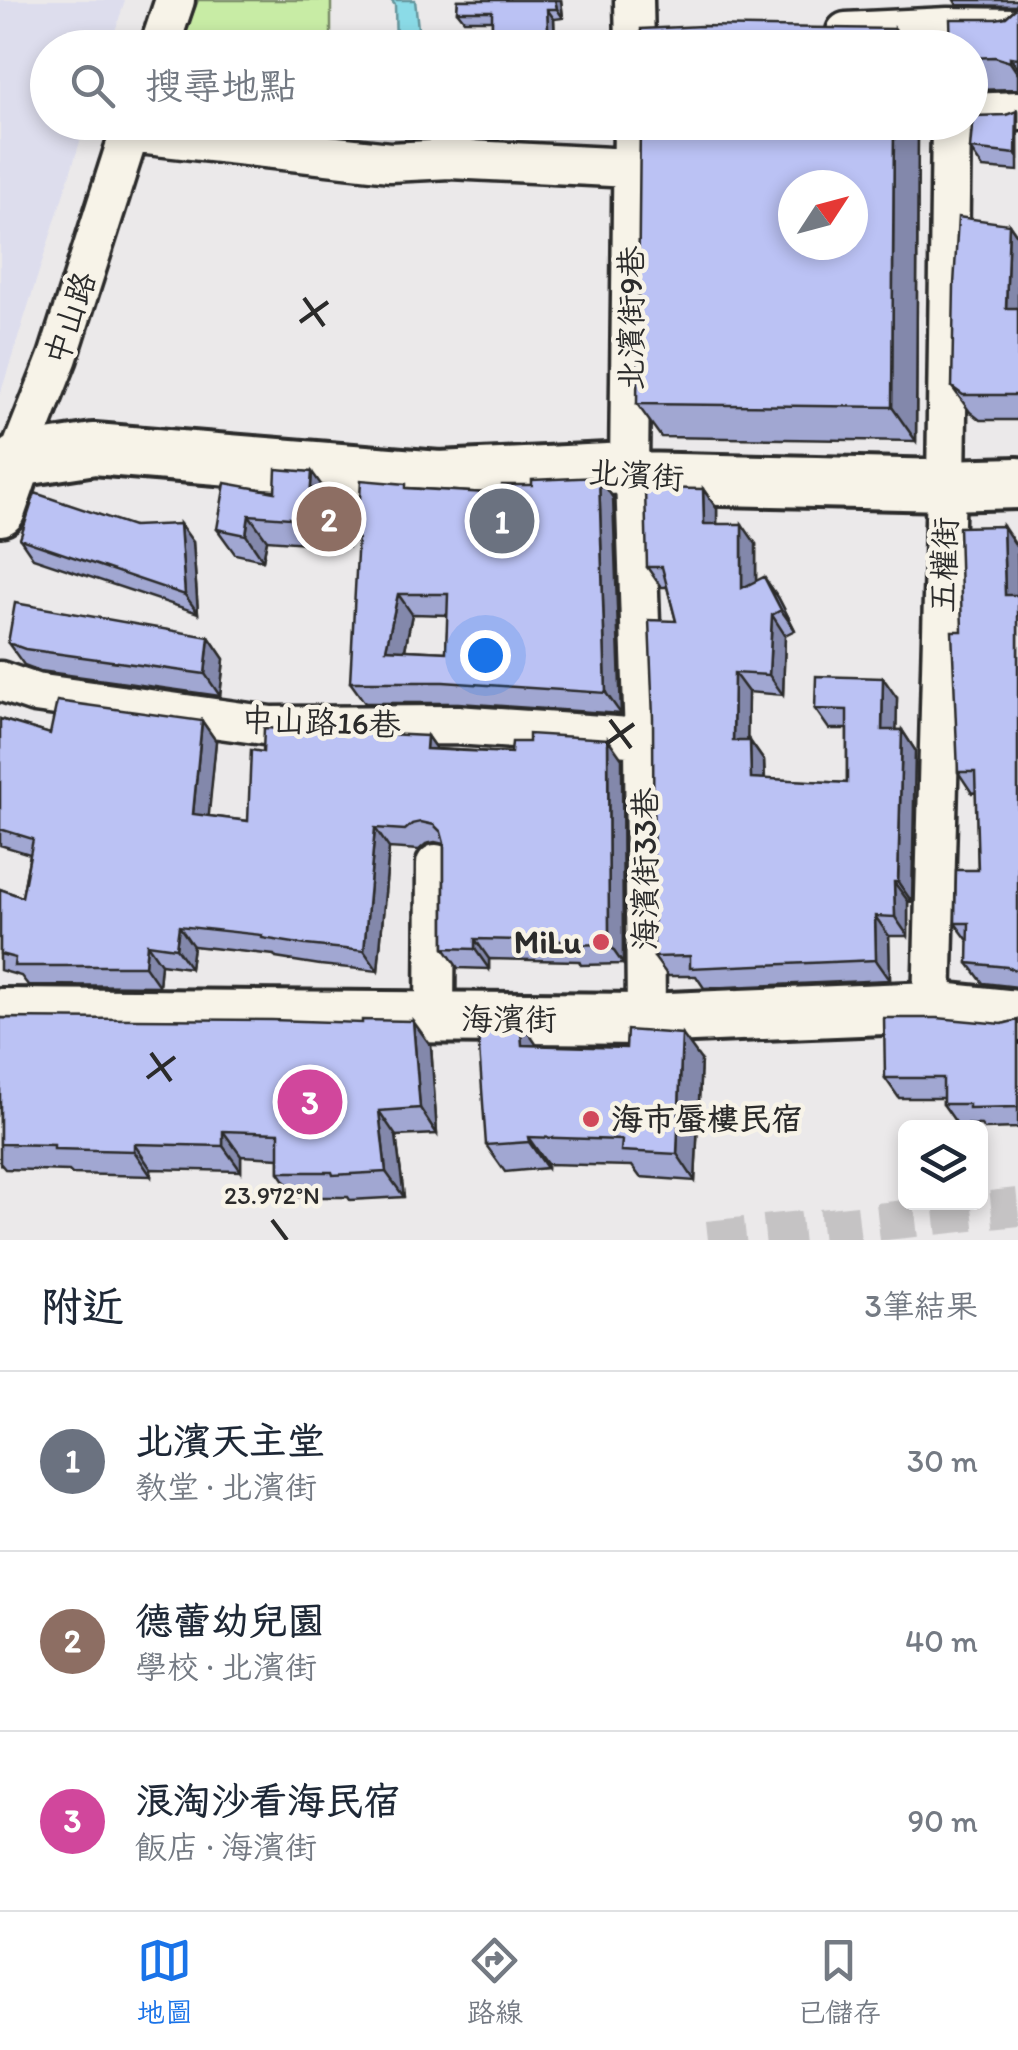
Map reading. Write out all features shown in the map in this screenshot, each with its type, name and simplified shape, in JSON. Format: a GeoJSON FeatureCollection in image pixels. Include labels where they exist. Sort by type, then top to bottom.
{"type":"FeatureCollection","features":[{"type":"Feature","properties":{"kind":"main road","name":"北濱街"},"geometry":{"type":"LineString","coordinates":[[17,460],[94,449],[440,477],[632,473],[946,485],[1018,484]]}},
{"type":"Feature","properties":{"kind":"main road","name":"中山路"},"geometry":{"type":"LineString","coordinates":[[0,510],[17,460]]}},
{"type":"Feature","properties":{"kind":"main road","name":"海濱街"},"geometry":{"type":"LineString","coordinates":[[0,1014],[646,1019],[932,1007],[1018,1016]]}},
{"type":"Feature","properties":{"kind":"street"},"geometry":{"type":"LineString","coordinates":[[165,30],[175,0]]}},
{"type":"Feature","properties":{"kind":"street"},"geometry":{"type":"LineString","coordinates":[[634,0],[635,30]]}},
{"type":"Feature","properties":{"kind":"street"},"geometry":{"type":"LineString","coordinates":[[863,30],[949,25],[1018,28]]}},
{"type":"Feature","properties":{"kind":"street"},"geometry":{"type":"LineString","coordinates":[[988,112],[1018,111]]}},
{"type":"Feature","properties":{"kind":"street","name":"中山路"},"geometry":{"type":"LineString","coordinates":[[17,460],[58,357],[127,140]]}},
{"type":"Feature","properties":{"kind":"street"},"geometry":{"type":"LineString","coordinates":[[222,140],[390,162],[450,159],[631,168]]}},
{"type":"Feature","properties":{"kind":"street","name":"北濱街9巷"},"geometry":{"type":"LineString","coordinates":[[632,140],[632,473]]}},
{"type":"Feature","properties":{"kind":"street","name":"五權街"},"geometry":{"type":"LineString","coordinates":[[932,1007],[952,140]]}},
{"type":"Feature","properties":{"kind":"street","name":"海濱街33巷"},"geometry":{"type":"LineString","coordinates":[[632,473],[644,738],[646,1019]]}},
{"type":"Feature","properties":{"kind":"street","name":"中山路16巷"},"geometry":{"type":"LineString","coordinates":[[0,681],[35,693],[270,726],[456,725],[644,738]]}},
{"type":"Feature","properties":{"kind":"street"},"geometry":{"type":"LineString","coordinates":[[435,1019],[436,864]]}},
{"type":"Feature","properties":{"kind":"shaded area"},"geometry":{"type":"Polygon","coordinates":[[[0,0],[125,0],[115,30],[30,30],[30,140],[81,140],[0,395],[0,0]]]}},
{"type":"Feature","properties":{"kind":"green space"},"geometry":{"type":"Polygon","coordinates":[[[198,0],[331,0],[331,30],[186,30],[198,0]]]}},
{"type":"Feature","properties":{"kind":"water"},"geometry":{"type":"Polygon","coordinates":[[[391,0],[415,0],[418,30],[396,30],[395,5],[391,0]]]}},
{"type":"Feature","properties":{"kind":"building"},"geometry":{"type":"Polygon","coordinates":[[[458,0],[555,0],[557,9],[547,9],[548,30],[492,30],[492,11],[457,11],[458,0]]]}},
{"type":"Feature","properties":{"kind":"building"},"geometry":{"type":"Polygon","coordinates":[[[1018,0],[1018,58],[1010,57],[1010,62],[988,57],[988,30],[950,30],[950,19],[996,19],[1015,9],[1018,0]]]}},
{"type":"Feature","properties":{"kind":"building"},"geometry":{"type":"Polygon","coordinates":[[[702,26],[895,30],[641,30],[702,26]]]}},
{"type":"Feature","properties":{"kind":"building"},"geometry":{"type":"Polygon","coordinates":[[[1017,111],[1016,154],[970,149],[971,140],[988,140],[988,116],[1017,111]]]}},
{"type":"Feature","properties":{"kind":"building"},"geometry":{"type":"Polygon","coordinates":[[[640,140],[894,140],[892,407],[637,404],[640,140]]]}},
{"type":"Feature","properties":{"kind":"building"},"geometry":{"type":"Polygon","coordinates":[[[958,217],[1009,224],[1006,308],[1018,308],[1018,395],[963,395],[952,387],[958,217]]]}},
{"type":"Feature","properties":{"kind":"building"},"geometry":{"type":"Polygon","coordinates":[[[276,469],[312,472],[310,498],[334,503],[331,521],[249,515],[246,535],[217,529],[225,483],[275,492],[276,469]]]}},
{"type":"Feature","properties":{"kind":"building"},"geometry":{"type":"Polygon","coordinates":[[[599,477],[606,693],[443,682],[350,682],[361,480],[406,484],[406,488],[502,494],[502,485],[532,485],[532,480],[599,477]],[[398,594],[386,649],[446,652],[448,594],[398,594]]]}},
{"type":"Feature","properties":{"kind":"building"},"geometry":{"type":"Polygon","coordinates":[[[645,488],[703,489],[704,524],[742,524],[742,588],[764,577],[781,610],[772,615],[769,675],[734,673],[733,741],[750,741],[751,778],[847,783],[847,710],[815,709],[816,676],[883,678],[882,730],[902,730],[895,917],[875,916],[876,960],[690,968],[690,956],[654,957],[649,620],[676,621],[662,567],[647,567],[645,488]]]}},
{"type":"Feature","properties":{"kind":"building"},"geometry":{"type":"Polygon","coordinates":[[[35,493],[133,526],[180,524],[185,595],[20,539],[35,493]]]}},
{"type":"Feature","properties":{"kind":"building"},"geometry":{"type":"Polygon","coordinates":[[[1003,526],[1005,595],[1018,595],[1018,971],[968,963],[969,923],[955,923],[956,870],[978,870],[975,772],[958,772],[952,631],[962,631],[959,527],[1003,526]]]}},
{"type":"Feature","properties":{"kind":"building"},"geometry":{"type":"Polygon","coordinates":[[[15,603],[209,637],[205,674],[25,649],[8,643],[15,603]]]}},
{"type":"Feature","properties":{"kind":"building"},"geometry":{"type":"Polygon","coordinates":[[[57,701],[202,721],[193,814],[248,821],[251,750],[263,752],[264,728],[427,736],[426,749],[511,753],[512,742],[529,742],[529,734],[608,739],[609,944],[475,939],[475,949],[444,948],[444,843],[434,825],[421,822],[405,830],[375,828],[364,951],[179,926],[176,948],[147,944],[145,966],[14,966],[15,958],[0,954],[0,889],[22,897],[33,839],[0,829],[0,719],[50,734],[57,701]]]}},
{"type":"Feature","properties":{"kind":"building"},"geometry":{"type":"Polygon","coordinates":[[[0,1018],[413,1021],[420,1108],[379,1111],[386,1172],[279,1172],[279,1133],[223,1131],[223,1146],[134,1144],[134,1151],[0,1144],[0,1018]]]}},
{"type":"Feature","properties":{"kind":"building"},"geometry":{"type":"Polygon","coordinates":[[[884,1018],[1002,1024],[1018,1020],[1018,1107],[943,1104],[943,1078],[885,1078],[884,1018]]]}},
{"type":"Feature","properties":{"kind":"building"},"geometry":{"type":"Polygon","coordinates":[[[477,1020],[520,1020],[522,1045],[626,1048],[627,1030],[682,1034],[677,1154],[621,1151],[622,1140],[528,1137],[529,1142],[486,1145],[477,1020]]]}},
{"type":"Feature","properties":{"kind":"tunnel"},"geometry":{"type":"LineString","coordinates":[[708,1240],[1018,1207]]}},
{"type":"Feature","properties":{"kind":"place","name":"德蕾幼兒園"},"geometry":{"type":"Point","coordinates":[329,519]}},
{"type":"Feature","properties":{"kind":"place","name":"北濱天主堂"},"geometry":{"type":"Point","coordinates":[502,521]}},
{"type":"Feature","properties":{"kind":"place","name":"MiLu"},"geometry":{"type":"Point","coordinates":[601,942]}},
{"type":"Feature","properties":{"kind":"place","name":"浪淘沙看海民宿"},"geometry":{"type":"Point","coordinates":[310,1102]}},
{"type":"Feature","properties":{"kind":"place","name":"海市蜃樓民宿"},"geometry":{"type":"Point","coordinates":[591,1119]}}]}
